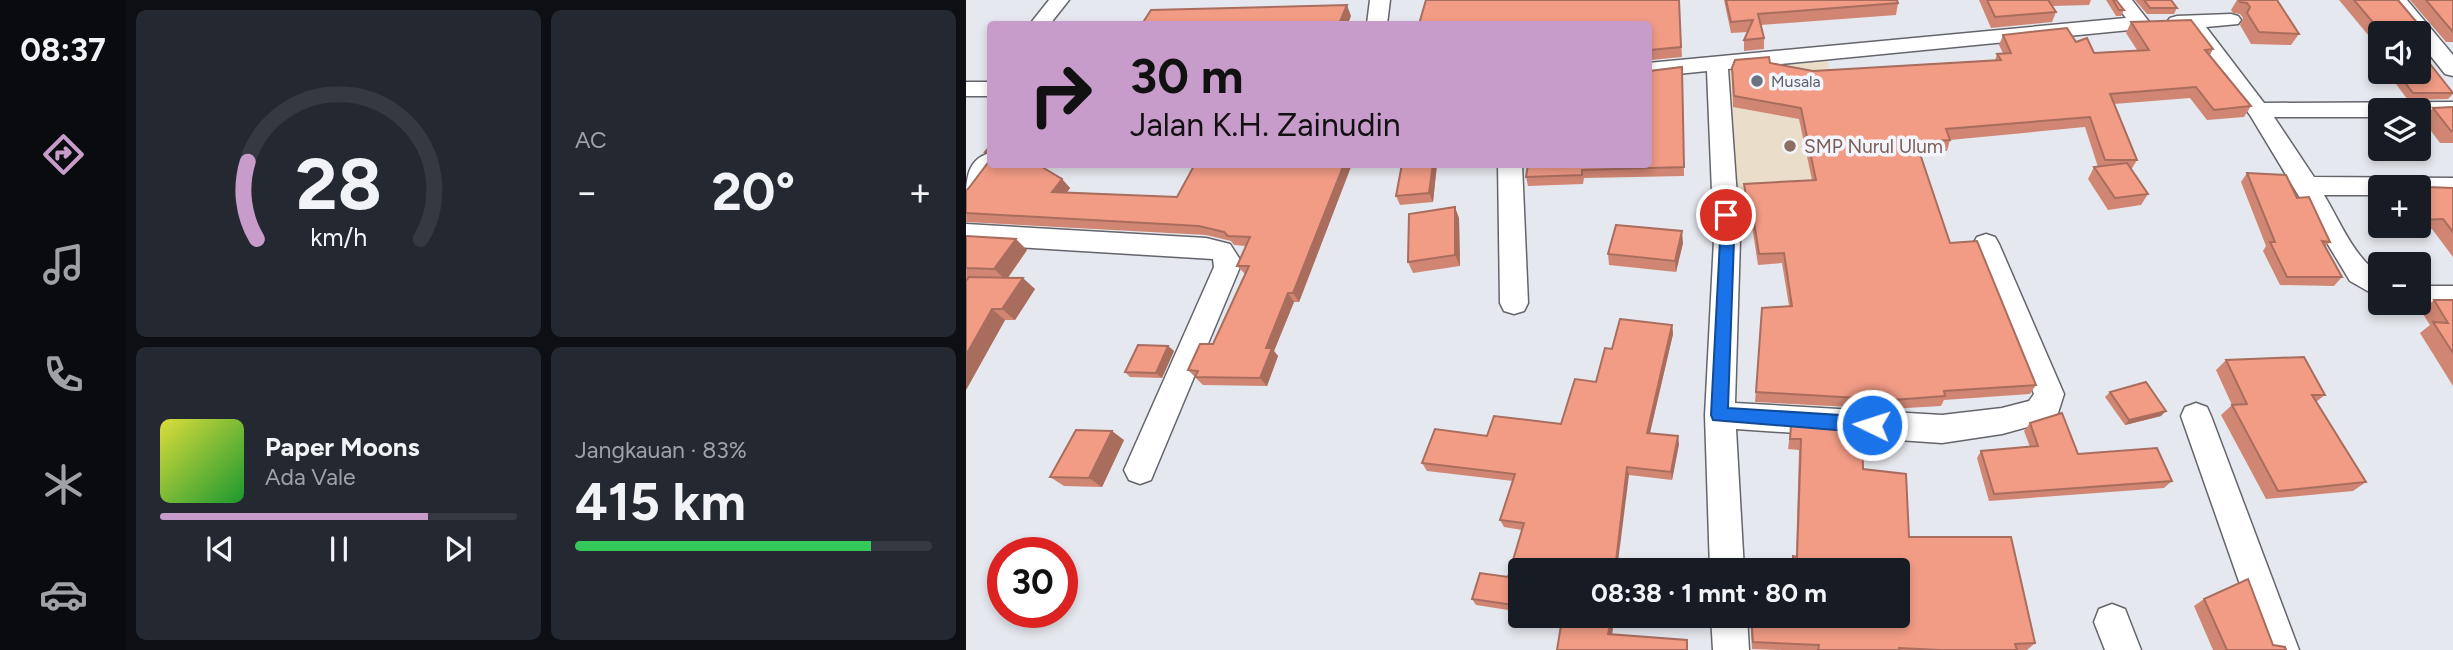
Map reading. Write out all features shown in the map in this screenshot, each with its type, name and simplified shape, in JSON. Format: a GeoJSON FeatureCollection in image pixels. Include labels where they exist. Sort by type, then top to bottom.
{"type":"FeatureCollection","features":[{"type":"Feature","properties":{"kind":"street"},"geometry":{"type":"LineString","coordinates":[[1042,21],[1059,0]]}},
{"type":"Feature","properties":{"kind":"street"},"geometry":{"type":"LineString","coordinates":[[1377,21],[1380,0]]}},
{"type":"Feature","properties":{"kind":"street"},"geometry":{"type":"LineString","coordinates":[[2122,0],[2140,23]]}},
{"type":"Feature","properties":{"kind":"street"},"geometry":{"type":"LineString","coordinates":[[2397,0],[2453,69]]}},
{"type":"Feature","properties":{"kind":"street"},"geometry":{"type":"LineString","coordinates":[[1652,70],[2140,23],[2231,20]]}},
{"type":"Feature","properties":{"kind":"street"},"geometry":{"type":"LineString","coordinates":[[2192,22],[2258,110],[2354,266],[2368,279]]}},
{"type":"Feature","properties":{"kind":"street"},"geometry":{"type":"LineString","coordinates":[[1717,65],[1727,240],[1720,415],[1726,558]]}},
{"type":"Feature","properties":{"kind":"street"},"geometry":{"type":"LineString","coordinates":[[966,89],[987,89]]}},
{"type":"Feature","properties":{"kind":"street"},"geometry":{"type":"LineString","coordinates":[[2258,110],[2453,109]]}},
{"type":"Feature","properties":{"kind":"street"},"geometry":{"type":"LineString","coordinates":[[966,191],[987,165]]}},
{"type":"Feature","properties":{"kind":"street"},"geometry":{"type":"LineString","coordinates":[[1510,168],[1514,303]]}},
{"type":"Feature","properties":{"kind":"street"},"geometry":{"type":"LineString","coordinates":[[2307,186],[2453,187]]}},
{"type":"Feature","properties":{"kind":"street"},"geometry":{"type":"LineString","coordinates":[[966,234],[1206,248],[1221,251],[1226,257],[1227,267],[1140,470]]}},
{"type":"Feature","properties":{"kind":"street"},"geometry":{"type":"LineString","coordinates":[[1720,415],[1942,429],[2002,421],[2038,412],[2047,404],[2049,394],[1986,244]]}},
{"type":"Feature","properties":{"kind":"street"},"geometry":{"type":"LineString","coordinates":[[2431,297],[2453,297]]}},
{"type":"Feature","properties":{"kind":"street"},"geometry":{"type":"LineString","coordinates":[[2196,416],[2281,650]]}},
{"type":"Feature","properties":{"kind":"street"},"geometry":{"type":"LineString","coordinates":[[1730,628],[1731,650]]}},
{"type":"Feature","properties":{"kind":"shaded area","name":"SMP Nurul Ulum"},"geometry":{"type":"Polygon","coordinates":[[[1827,60],[1873,224],[1738,233],[1719,69],[1827,60]]]}},
{"type":"Feature","properties":{"kind":"building"},"geometry":{"type":"Polygon","coordinates":[[[1426,0],[1679,0],[1681,47],[1652,50],[1652,21],[1420,21],[1426,0]]]}},
{"type":"Feature","properties":{"kind":"building"},"geometry":{"type":"Polygon","coordinates":[[[1726,0],[1897,0],[1898,3],[1758,14],[1764,38],[1744,40],[1753,20],[1731,22],[1726,0]]]}},
{"type":"Feature","properties":{"kind":"building"},"geometry":{"type":"Polygon","coordinates":[[[1987,0],[2048,0],[2056,12],[1995,17],[1987,0]]]}},
{"type":"Feature","properties":{"kind":"building"},"geometry":{"type":"Polygon","coordinates":[[[2113,0],[2116,0],[2124,10],[2119,10],[2113,0]]]}},
{"type":"Feature","properties":{"kind":"building"},"geometry":{"type":"Polygon","coordinates":[[[2144,0],[2171,0],[2177,8],[2150,8],[2144,0]]]}},
{"type":"Feature","properties":{"kind":"building"},"geometry":{"type":"Polygon","coordinates":[[[2239,0],[2277,0],[2299,34],[2259,32],[2247,13],[2250,7],[2239,0]]]}},
{"type":"Feature","properties":{"kind":"building"},"geometry":{"type":"Polygon","coordinates":[[[2354,0],[2398,0],[2416,21],[2372,21],[2354,0]]]}},
{"type":"Feature","properties":{"kind":"building"},"geometry":{"type":"Polygon","coordinates":[[[2426,0],[2453,0],[2453,32],[2426,0]]]}},
{"type":"Feature","properties":{"kind":"building"},"geometry":{"type":"Polygon","coordinates":[[[1347,5],[1340,21],[1144,21],[1151,10],[1347,5]]]}},
{"type":"Feature","properties":{"kind":"building"},"geometry":{"type":"Polygon","coordinates":[[[2191,20],[2213,49],[2205,50],[2251,106],[2214,110],[2196,87],[2110,94],[2137,160],[2105,160],[2090,117],[1946,129],[1950,140],[1916,142],[1950,243],[1977,241],[2036,385],[1944,391],[1945,396],[1892,400],[1756,392],[1762,308],[1792,306],[1784,253],[1759,254],[1753,215],[1749,216],[1744,184],[1816,180],[1801,108],[1734,96],[1732,68],[1735,60],[1769,57],[1770,63],[1813,71],[2001,60],[1997,54],[2011,53],[2003,35],[2067,28],[2076,42],[2087,38],[2094,53],[2149,50],[2131,22],[2191,20]]]}},
{"type":"Feature","properties":{"kind":"building"},"geometry":{"type":"Polygon","coordinates":[[[2431,65],[2453,93],[2413,93],[2406,84],[2431,84],[2431,65]]]}},
{"type":"Feature","properties":{"kind":"building"},"geometry":{"type":"Polygon","coordinates":[[[1682,67],[1684,167],[1652,168],[1652,71],[1682,67]]]}},
{"type":"Feature","properties":{"kind":"building"},"geometry":{"type":"Polygon","coordinates":[[[2453,107],[2453,131],[2451,131],[2433,108],[2453,107]]]}},
{"type":"Feature","properties":{"kind":"building"},"geometry":{"type":"Polygon","coordinates":[[[2127,163],[2148,194],[2115,198],[2094,167],[2127,163]]]}},
{"type":"Feature","properties":{"kind":"building"},"geometry":{"type":"Polygon","coordinates":[[[987,164],[987,168],[1044,168],[1062,179],[1052,192],[1177,197],[1193,168],[1342,168],[1293,293],[1288,293],[1266,348],[1272,348],[1260,378],[1195,377],[1198,371],[1188,370],[1200,344],[1213,344],[1249,266],[1237,266],[1250,237],[1228,236],[1224,232],[1199,226],[966,213],[968,189],[987,164]]]}},
{"type":"Feature","properties":{"kind":"building"},"geometry":{"type":"Polygon","coordinates":[[[1401,168],[1432,168],[1429,193],[1396,196],[1401,168]]]}},
{"type":"Feature","properties":{"kind":"building"},"geometry":{"type":"Polygon","coordinates":[[[1527,168],[1650,168],[1582,170],[1582,175],[1526,177],[1527,168]]]}},
{"type":"Feature","properties":{"kind":"building"},"geometry":{"type":"Polygon","coordinates":[[[2247,173],[2286,175],[2297,198],[2309,197],[2330,242],[2322,241],[2342,277],[2287,277],[2270,242],[2275,242],[2247,173]]]}},
{"type":"Feature","properties":{"kind":"building"},"geometry":{"type":"Polygon","coordinates":[[[2431,187],[2453,188],[2453,232],[2443,219],[2431,219],[2431,187]]]}},
{"type":"Feature","properties":{"kind":"building"},"geometry":{"type":"Polygon","coordinates":[[[1455,207],[1455,255],[1408,262],[1409,214],[1455,207]]]}},
{"type":"Feature","properties":{"kind":"building"},"geometry":{"type":"Polygon","coordinates":[[[1616,225],[1682,231],[1675,261],[1608,254],[1616,225]]]}},
{"type":"Feature","properties":{"kind":"building"},"geometry":{"type":"Polygon","coordinates":[[[966,236],[1016,239],[994,269],[966,268],[966,236]]]}},
{"type":"Feature","properties":{"kind":"building"},"geometry":{"type":"Polygon","coordinates":[[[969,277],[1023,278],[1002,309],[992,309],[966,355],[966,281],[969,277]]]}},
{"type":"Feature","properties":{"kind":"building"},"geometry":{"type":"Polygon","coordinates":[[[2434,300],[2453,300],[2453,353],[2433,322],[2448,323],[2434,300]]]}},
{"type":"Feature","properties":{"kind":"building"},"geometry":{"type":"Polygon","coordinates":[[[1620,319],[1672,325],[1647,433],[1678,436],[1671,472],[1627,467],[1616,558],[1514,558],[1524,523],[1500,520],[1515,474],[1422,463],[1435,429],[1487,436],[1494,416],[1561,424],[1575,379],[1596,382],[1605,348],[1612,349],[1620,319]]]}},
{"type":"Feature","properties":{"kind":"building"},"geometry":{"type":"Polygon","coordinates":[[[1138,345],[1168,346],[1156,373],[1125,372],[1138,345]]]}},
{"type":"Feature","properties":{"kind":"building"},"geometry":{"type":"Polygon","coordinates":[[[2304,357],[2325,395],[2312,395],[2366,482],[2278,491],[2232,405],[2247,404],[2226,360],[2304,357]]]}},
{"type":"Feature","properties":{"kind":"building"},"geometry":{"type":"Polygon","coordinates":[[[2146,382],[2166,411],[2129,420],[2110,392],[2146,382]]]}},
{"type":"Feature","properties":{"kind":"building"},"geometry":{"type":"Polygon","coordinates":[[[2062,413],[2078,454],[2157,448],[2172,481],[1994,494],[1981,451],[2038,446],[2030,423],[2062,413]]]}},
{"type":"Feature","properties":{"kind":"building"},"geometry":{"type":"Polygon","coordinates":[[[1791,425],[1862,430],[1863,469],[1906,474],[1909,537],[2011,537],[2035,643],[2015,644],[2017,650],[1818,650],[1819,645],[1753,642],[1752,628],[1910,628],[1910,558],[1793,558],[1797,557],[1801,439],[1790,439],[1791,425]]]}},
{"type":"Feature","properties":{"kind":"building"},"geometry":{"type":"Polygon","coordinates":[[[1076,430],[1112,431],[1089,478],[1050,477],[1076,430]]]}},
{"type":"Feature","properties":{"kind":"building"},"geometry":{"type":"Polygon","coordinates":[[[1480,573],[1508,577],[1508,604],[1472,599],[1480,573]]]}},
{"type":"Feature","properties":{"kind":"building"},"geometry":{"type":"Polygon","coordinates":[[[2248,579],[2273,645],[2285,647],[2286,650],[2227,650],[2204,599],[2248,579]]]}},
{"type":"Feature","properties":{"kind":"building"},"geometry":{"type":"Polygon","coordinates":[[[1561,628],[1609,628],[1608,634],[1687,640],[1687,650],[1557,650],[1561,628]]]}},
{"type":"Feature","properties":{"kind":"place","name":"Musala"},"geometry":{"type":"Point","coordinates":[1757,81]}},
{"type":"Feature","properties":{"kind":"place","name":"SMP Nurul Ulum"},"geometry":{"type":"Point","coordinates":[1790,146]}},
{"type":"Feature","properties":{"kind":"route"},"geometry":{"type":"LineString","coordinates":[[1726,215],[1720,415],[1872,425]]}}]}
